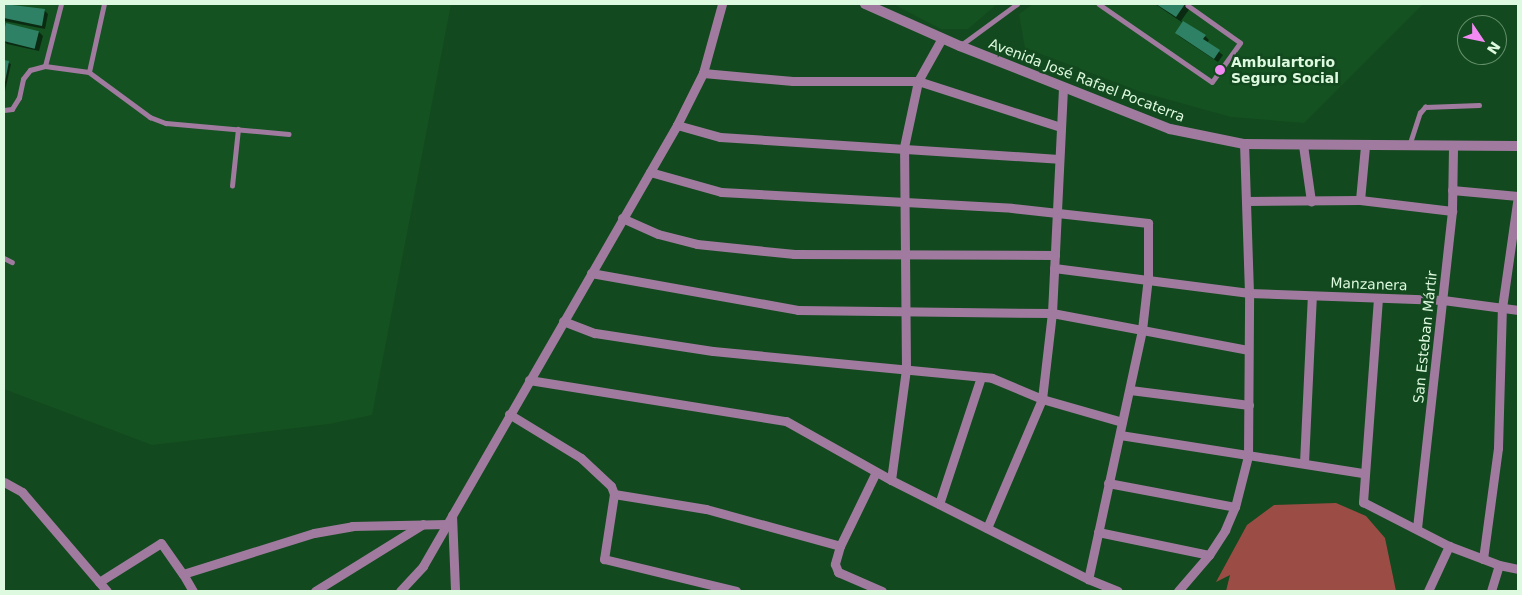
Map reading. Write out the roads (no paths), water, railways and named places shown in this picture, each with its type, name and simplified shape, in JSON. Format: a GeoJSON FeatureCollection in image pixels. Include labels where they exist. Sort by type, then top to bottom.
{"type":"FeatureCollection","features":[{"type":"Feature","properties":{"kind":"street"},"geometry":{"type":"LineString","coordinates":[[400,591],[423,566],[677,125],[703,73],[722,4]]}},
{"type":"Feature","properties":{"kind":"street","name":"Avenida José Rafael Pocaterra"},"geometry":{"type":"LineString","coordinates":[[865,4],[960,46],[1170,129],[1244,144],[1453,148],[1518,146]]}},
{"type":"Feature","properties":{"kind":"street"},"geometry":{"type":"LineString","coordinates":[[892,480],[906,369],[907,310],[904,147],[918,81],[942,38]]}},
{"type":"Feature","properties":{"kind":"street"},"geometry":{"type":"LineString","coordinates":[[703,73],[793,81],[918,81],[1060,127]]}},
{"type":"Feature","properties":{"kind":"street"},"geometry":{"type":"LineString","coordinates":[[987,528],[1042,399],[1052,313],[1063,87]]}},
{"type":"Feature","properties":{"kind":"street"},"geometry":{"type":"LineString","coordinates":[[677,125],[720,136],[904,147],[1058,159]]}},
{"type":"Feature","properties":{"kind":"street"},"geometry":{"type":"LineString","coordinates":[[1178,591],[1209,555],[1235,507],[1248,456],[1249,293],[1244,144]]}},
{"type":"Feature","properties":{"kind":"street"},"geometry":{"type":"LineString","coordinates":[[1303,145],[1312,200]]}},
{"type":"Feature","properties":{"kind":"street"},"geometry":{"type":"LineString","coordinates":[[1360,200],[1365,146]]}},
{"type":"Feature","properties":{"kind":"street","name":"San Esteban Mártir"},"geometry":{"type":"LineString","coordinates":[[1417,528],[1452,211],[1453,148]]}},
{"type":"Feature","properties":{"kind":"street"},"geometry":{"type":"LineString","coordinates":[[650,172],[721,192],[1056,212],[1148,223],[1148,277],[1142,330],[1088,579]]}},
{"type":"Feature","properties":{"kind":"street"},"geometry":{"type":"LineString","coordinates":[[1452,190],[1518,196],[1502,308],[1498,448],[1483,559]]}},
{"type":"Feature","properties":{"kind":"street"},"geometry":{"type":"LineString","coordinates":[[1246,201],[1360,200],[1452,211]]}},
{"type":"Feature","properties":{"kind":"street"},"geometry":{"type":"LineString","coordinates":[[622,218],[658,234],[697,244],[794,254],[1055,255]]}},
{"type":"Feature","properties":{"kind":"street","name":"Manzanera"},"geometry":{"type":"LineString","coordinates":[[1054,268],[1148,277],[1249,293],[1443,300],[1518,310]]}},
{"type":"Feature","properties":{"kind":"street"},"geometry":{"type":"LineString","coordinates":[[591,273],[798,310],[1052,313],[1248,350]]}},
{"type":"Feature","properties":{"kind":"street"},"geometry":{"type":"LineString","coordinates":[[1304,463],[1312,296]]}},
{"type":"Feature","properties":{"kind":"street"},"geometry":{"type":"LineString","coordinates":[[1378,298],[1363,502],[1449,546],[1499,565],[1518,569]]}},
{"type":"Feature","properties":{"kind":"street"},"geometry":{"type":"LineString","coordinates":[[563,321],[594,333],[704,350],[992,378],[1042,399],[1122,422]]}},
{"type":"Feature","properties":{"kind":"street"},"geometry":{"type":"LineString","coordinates":[[939,504],[981,377]]}},
{"type":"Feature","properties":{"kind":"street"},"geometry":{"type":"LineString","coordinates":[[529,380],[786,421],[876,472],[1088,579],[1118,591]]}},
{"type":"Feature","properties":{"kind":"street"},"geometry":{"type":"LineString","coordinates":[[1130,390],[1249,405]]}},
{"type":"Feature","properties":{"kind":"street"},"geometry":{"type":"LineString","coordinates":[[509,414],[581,458],[611,486],[614,494],[604,559],[736,591]]}},
{"type":"Feature","properties":{"kind":"street"},"geometry":{"type":"LineString","coordinates":[[1120,435],[1364,473]]}},
{"type":"Feature","properties":{"kind":"street"},"geometry":{"type":"LineString","coordinates":[[876,472],[840,546],[834,564],[838,572],[882,591]]}},
{"type":"Feature","properties":{"kind":"street"},"geometry":{"type":"LineString","coordinates":[[4,482],[22,492],[107,591]]}},
{"type":"Feature","properties":{"kind":"street"},"geometry":{"type":"LineString","coordinates":[[1108,483],[1235,507]]}},
{"type":"Feature","properties":{"kind":"street"},"geometry":{"type":"LineString","coordinates":[[614,494],[706,510],[840,546]]}},
{"type":"Feature","properties":{"kind":"street"},"geometry":{"type":"LineString","coordinates":[[452,515],[455,591]]}},
{"type":"Feature","properties":{"kind":"street"},"geometry":{"type":"LineString","coordinates":[[315,591],[424,523]]}},
{"type":"Feature","properties":{"kind":"street"},"geometry":{"type":"LineString","coordinates":[[183,574],[314,533],[352,526],[447,524]]}},
{"type":"Feature","properties":{"kind":"street"},"geometry":{"type":"LineString","coordinates":[[1098,532],[1209,555]]}},
{"type":"Feature","properties":{"kind":"street"},"geometry":{"type":"LineString","coordinates":[[99,582],[161,543],[193,591]]}},
{"type":"Feature","properties":{"kind":"street"},"geometry":{"type":"LineString","coordinates":[[1428,591],[1449,546]]}},
{"type":"Feature","properties":{"kind":"street"},"geometry":{"type":"LineString","coordinates":[[1491,591],[1499,565]]}},
{"type":"Feature","properties":{"kind":"lane"},"geometry":{"type":"LineString","coordinates":[[45,66],[61,4]]}},
{"type":"Feature","properties":{"kind":"lane"},"geometry":{"type":"LineString","coordinates":[[89,72],[104,4]]}},
{"type":"Feature","properties":{"kind":"lane"},"geometry":{"type":"LineString","coordinates":[[960,46],[1016,4]]}},
{"type":"Feature","properties":{"kind":"lane"},"geometry":{"type":"LineString","coordinates":[[1099,4],[1212,82],[1240,43],[1188,6]]}},
{"type":"Feature","properties":{"kind":"lane"},"geometry":{"type":"LineString","coordinates":[[4,110],[12,108],[19,98],[22,79],[30,70],[45,66],[89,72],[150,117],[166,123],[289,134]]}},
{"type":"Feature","properties":{"kind":"lane"},"geometry":{"type":"LineString","coordinates":[[1409,147],[1420,113],[1425,107],[1479,105]]}},
{"type":"Feature","properties":{"kind":"lane"},"geometry":{"type":"LineString","coordinates":[[232,186],[238,129]]}},
{"type":"Feature","properties":{"kind":"lane"},"geometry":{"type":"LineString","coordinates":[[4,258],[12,262]]}},
{"type":"Feature","properties":{"kind":"place","name":"Ambulartorio Seguro Social"},"geometry":{"type":"Point","coordinates":[1220,70]}}]}
